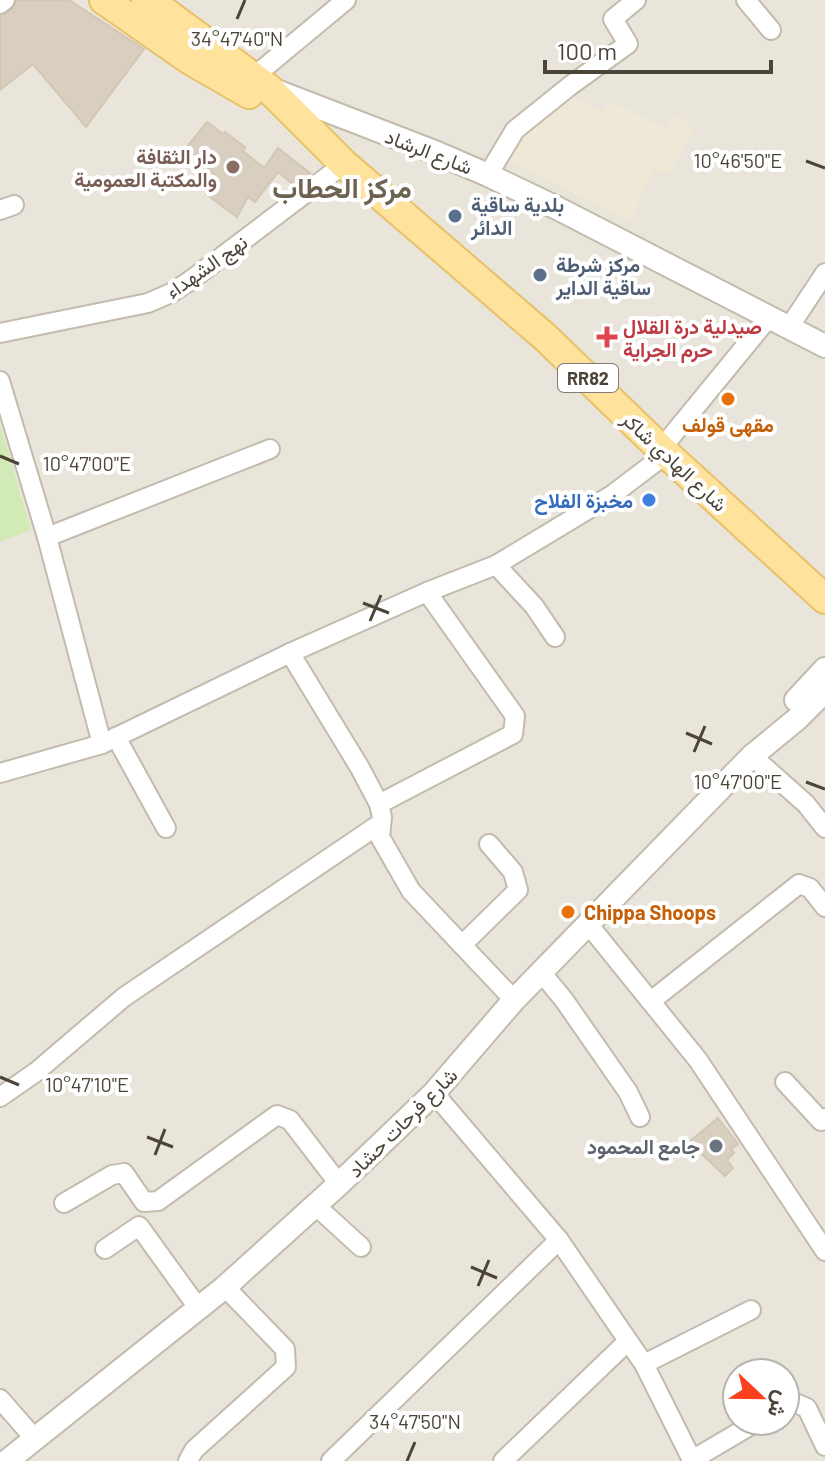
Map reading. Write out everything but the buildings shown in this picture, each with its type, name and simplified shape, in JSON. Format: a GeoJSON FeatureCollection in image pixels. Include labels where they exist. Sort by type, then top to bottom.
{"type":"FeatureCollection","features":[{"type":"Feature","properties":{"kind":"main road","name":"RR82"},"geometry":{"type":"LineString","coordinates":[[104,0],[190,60],[321,122],[344,164]]}},
{"type":"Feature","properties":{"kind":"main road","name":"RR82"},"geometry":{"type":"LineString","coordinates":[[146,0],[266,95]]}},
{"type":"Feature","properties":{"kind":"main road","name":"شارع الهادي شاكر"},"geometry":{"type":"LineString","coordinates":[[344,164],[545,337],[663,452],[825,599]]}},
{"type":"Feature","properties":{"kind":"street"},"geometry":{"type":"LineString","coordinates":[[0,4],[5,0]]}},
{"type":"Feature","properties":{"kind":"street"},"geometry":{"type":"LineString","coordinates":[[266,95],[346,0]]}},
{"type":"Feature","properties":{"kind":"street"},"geometry":{"type":"LineString","coordinates":[[488,175],[515,130],[628,44],[613,19],[636,0]]}},
{"type":"Feature","properties":{"kind":"street"},"geometry":{"type":"LineString","coordinates":[[746,0],[771,30]]}},
{"type":"Feature","properties":{"kind":"street","name":"شارع الرشاد"},"geometry":{"type":"LineString","coordinates":[[321,122],[437,153],[488,175],[825,346]]}},
{"type":"Feature","properties":{"kind":"street","name":"نهج الشهداء"},"geometry":{"type":"LineString","coordinates":[[0,333],[148,303],[171,293],[344,164]]}},
{"type":"Feature","properties":{"kind":"street"},"geometry":{"type":"LineString","coordinates":[[0,773],[109,741],[290,653],[496,565],[612,495],[663,452],[825,273]]}},
{"type":"Feature","properties":{"kind":"street"},"geometry":{"type":"LineString","coordinates":[[0,381],[109,741],[166,828]]}},
{"type":"Feature","properties":{"kind":"street"},"geometry":{"type":"LineString","coordinates":[[47,537],[270,449]]}},
{"type":"Feature","properties":{"kind":"street"},"geometry":{"type":"LineString","coordinates":[[496,565],[534,606],[555,637]]}},
{"type":"Feature","properties":{"kind":"street"},"geometry":{"type":"LineString","coordinates":[[0,1097],[36,1072],[124,997],[380,814],[513,734],[515,716],[427,592]]}},
{"type":"Feature","properties":{"kind":"street"},"geometry":{"type":"LineString","coordinates":[[290,653],[360,768],[380,814],[380,837],[411,891],[514,1000]]}},
{"type":"Feature","properties":{"kind":"street","name":"شارع فرحات حشاد"},"geometry":{"type":"LineString","coordinates":[[758,751],[790,706],[825,669]]}},
{"type":"Feature","properties":{"kind":"street","name":"شارع فرحات حشاد"},"geometry":{"type":"LineString","coordinates":[[7,1461],[199,1309],[339,1184],[434,1093],[514,1000],[758,751],[825,691]]}},
{"type":"Feature","properties":{"kind":"street"},"geometry":{"type":"LineString","coordinates":[[758,751],[825,828]]}},
{"type":"Feature","properties":{"kind":"street"},"geometry":{"type":"LineString","coordinates":[[462,945],[518,890],[513,872],[489,844]]}},
{"type":"Feature","properties":{"kind":"street"},"geometry":{"type":"LineString","coordinates":[[651,1001],[799,884],[810,888],[825,907]]}},
{"type":"Feature","properties":{"kind":"street"},"geometry":{"type":"LineString","coordinates":[[588,924],[698,1060],[825,1251]]}},
{"type":"Feature","properties":{"kind":"street"},"geometry":{"type":"LineString","coordinates":[[541,972],[628,1092],[640,1117]]}},
{"type":"Feature","properties":{"kind":"street"},"geometry":{"type":"LineString","coordinates":[[785,1082],[824,1122]]}},
{"type":"Feature","properties":{"kind":"street"},"geometry":{"type":"LineString","coordinates":[[434,1093],[559,1240],[644,1364],[692,1460],[731,1437]]}},
{"type":"Feature","properties":{"kind":"street"},"geometry":{"type":"LineString","coordinates":[[64,1203],[112,1175],[124,1173],[144,1202],[158,1201],[277,1115],[290,1120],[339,1184]]}},
{"type":"Feature","properties":{"kind":"street"},"geometry":{"type":"LineString","coordinates":[[315,1205],[361,1247]]}},
{"type":"Feature","properties":{"kind":"street"},"geometry":{"type":"LineString","coordinates":[[105,1249],[139,1226],[199,1309]]}},
{"type":"Feature","properties":{"kind":"street"},"geometry":{"type":"LineString","coordinates":[[331,1461],[559,1240]]}},
{"type":"Feature","properties":{"kind":"street"},"geometry":{"type":"LineString","coordinates":[[188,1461],[194,1450],[286,1367],[285,1349],[225,1287]]}},
{"type":"Feature","properties":{"kind":"street"},"geometry":{"type":"LineString","coordinates":[[644,1364],[751,1310]]}},
{"type":"Feature","properties":{"kind":"street"},"geometry":{"type":"LineString","coordinates":[[503,1461],[627,1342]]}},
{"type":"Feature","properties":{"kind":"street"},"geometry":{"type":"LineString","coordinates":[[0,1399],[35,1439]]}},
{"type":"Feature","properties":{"kind":"street"},"geometry":{"type":"LineString","coordinates":[[801,1405],[807,1408],[825,1446]]}},
{"type":"Feature","properties":{"kind":"shaded area"},"geometry":{"type":"Polygon","coordinates":[[[0,0],[825,0],[825,1461],[0,1461],[0,0]]]}},
{"type":"Feature","properties":{"kind":"shaded area"},"geometry":{"type":"Polygon","coordinates":[[[569,94],[603,112],[610,101],[666,129],[674,115],[695,128],[668,175],[654,168],[630,221],[505,158],[512,142],[569,94]]]}},
{"type":"Feature","properties":{"kind":"green space"},"geometry":{"type":"Polygon","coordinates":[[[0,424],[31,530],[0,542],[0,424]]]}},
{"type":"Feature","properties":{"kind":"place","name":"دار الثقافة والمكتبة العمومية"},"geometry":{"type":"Point","coordinates":[233,167]}},
{"type":"Feature","properties":{"kind":"place","name":"بلدية ساقية الدائر"},"geometry":{"type":"Point","coordinates":[455,216]}},
{"type":"Feature","properties":{"kind":"place","name":"مركز شرطة ساقية الداير"},"geometry":{"type":"Point","coordinates":[540,275]}},
{"type":"Feature","properties":{"kind":"place","name":"صيدلية درة القلال حرم الجراية"},"geometry":{"type":"Point","coordinates":[607,337]}},
{"type":"Feature","properties":{"kind":"place","name":"مقهى قولف"},"geometry":{"type":"Point","coordinates":[728,399]}},
{"type":"Feature","properties":{"kind":"place","name":"مخبزة الفلاح"},"geometry":{"type":"Point","coordinates":[649,500]}},
{"type":"Feature","properties":{"kind":"place","name":"Chippa Shoops"},"geometry":{"type":"Point","coordinates":[568,912]}},
{"type":"Feature","properties":{"kind":"place","name":"جامع المحمود"},"geometry":{"type":"Point","coordinates":[716,1146]}},
{"type":"Feature","properties":{"kind":"district","name":"مركز الحطاب"},"geometry":{"type":"Point","coordinates":[342,187]}}]}
